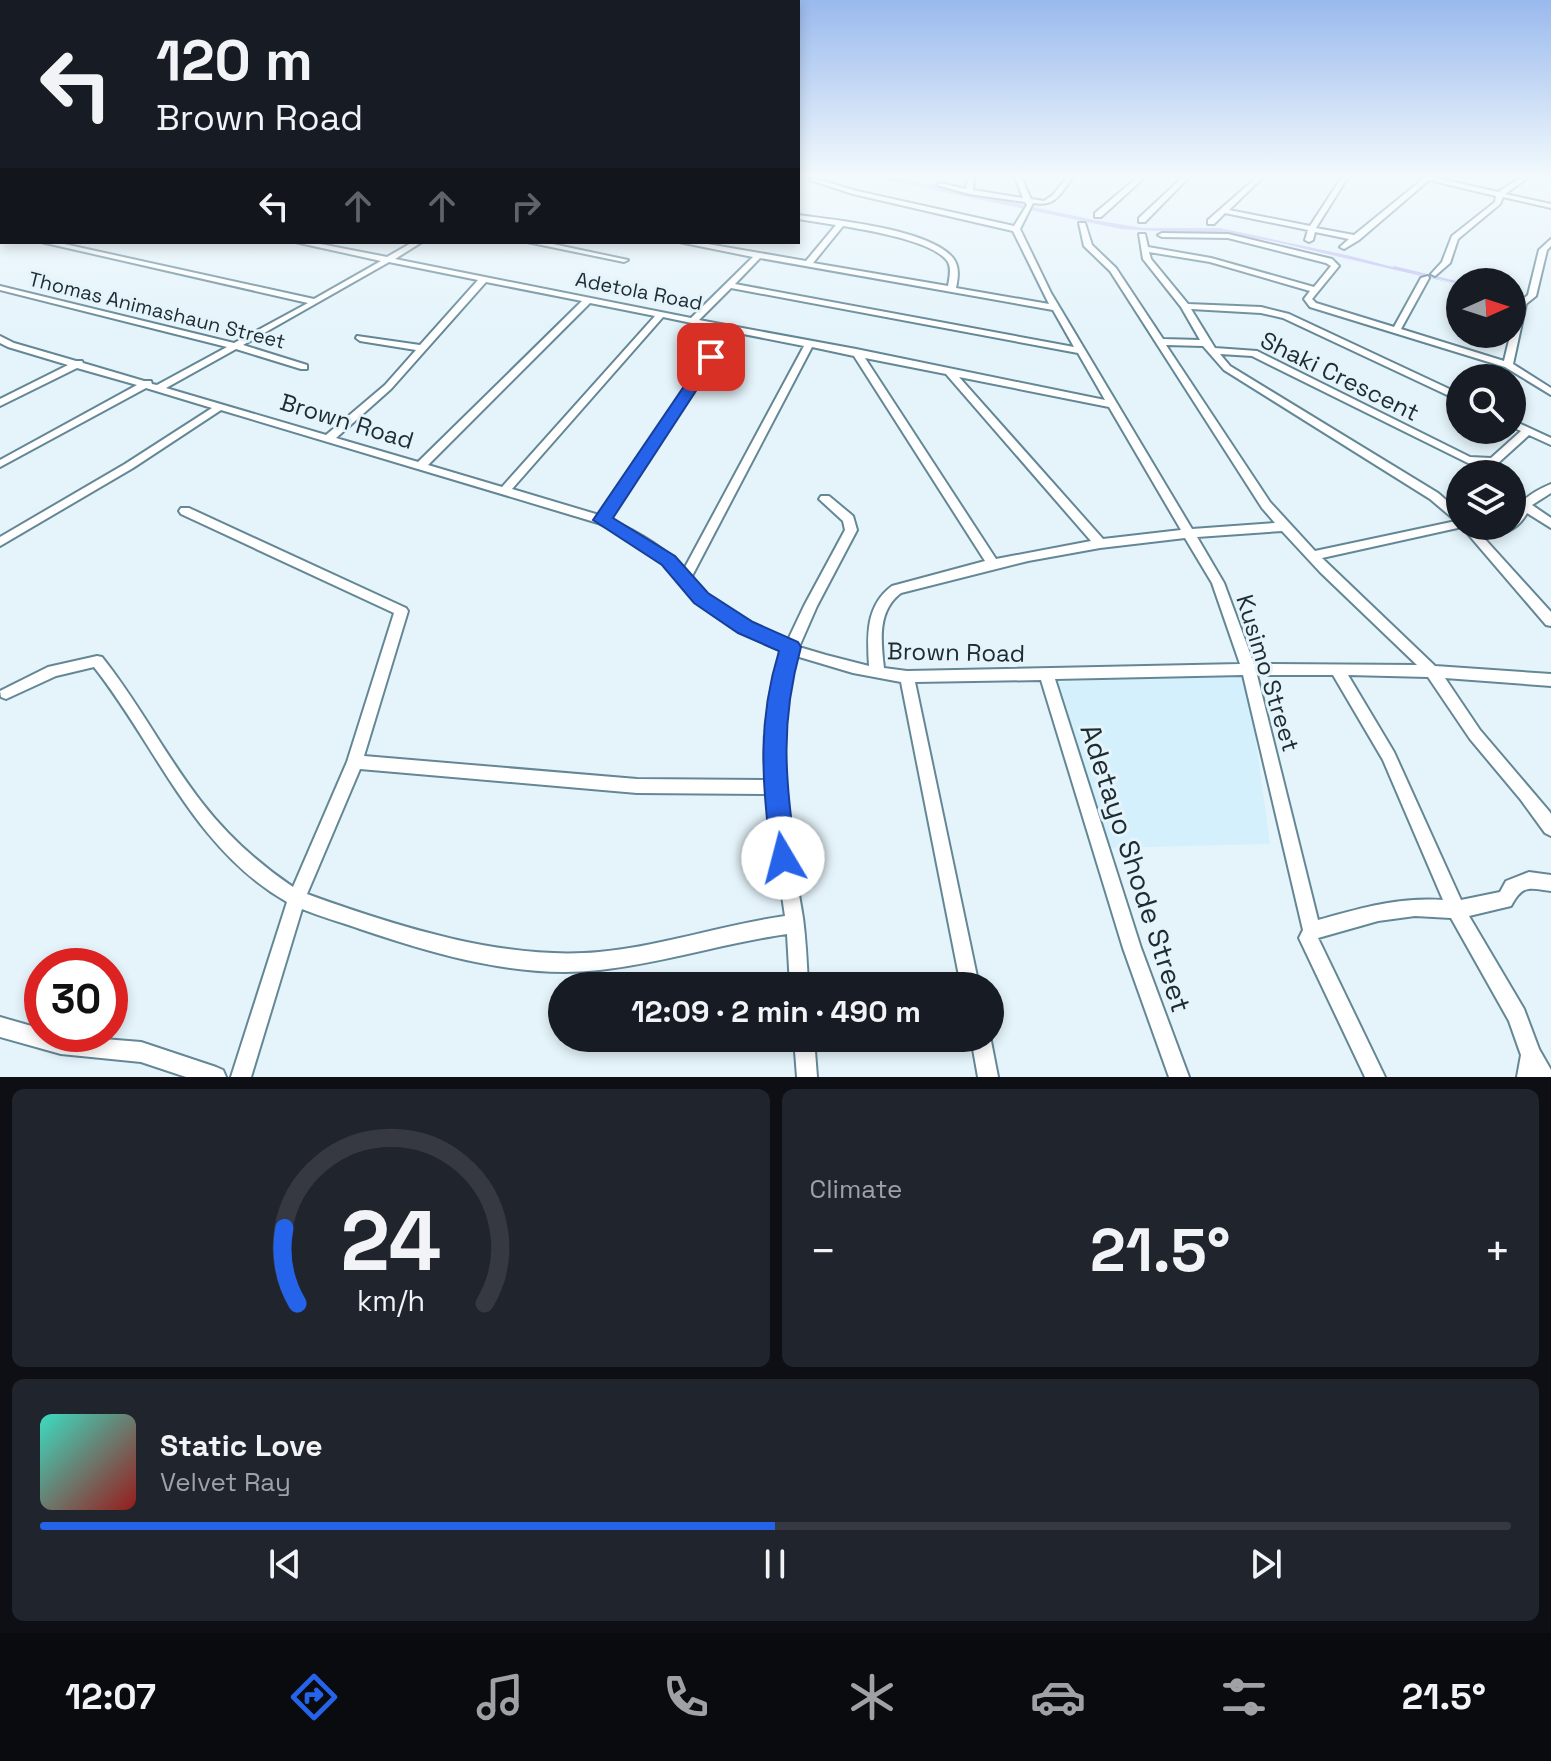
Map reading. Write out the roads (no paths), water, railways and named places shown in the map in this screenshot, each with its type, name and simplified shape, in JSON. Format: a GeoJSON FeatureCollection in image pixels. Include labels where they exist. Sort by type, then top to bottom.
{"type":"FeatureCollection","features":[{"type":"Feature","properties":{"kind":"street"},"geometry":{"type":"LineString","coordinates":[[809,263],[838,227]]}},
{"type":"Feature","properties":{"kind":"street"},"geometry":{"type":"LineString","coordinates":[[860,227],[895,235],[945,255],[954,270],[952,289]]}},
{"type":"Feature","properties":{"kind":"street"},"geometry":{"type":"LineString","coordinates":[[1008,227],[1016,229]]}},
{"type":"Feature","properties":{"kind":"street"},"geometry":{"type":"LineString","coordinates":[[1083,227],[1088,246],[1113,270],[1142,319],[1283,527],[1432,671],[1480,741],[1551,828]]}},
{"type":"Feature","properties":{"kind":"street"},"geometry":{"type":"LineString","coordinates":[[1308,227],[1356,238]]}},
{"type":"Feature","properties":{"kind":"street"},"geometry":{"type":"LineString","coordinates":[[1344,247],[1368,227]]}},
{"type":"Feature","properties":{"kind":"street"},"geometry":{"type":"LineString","coordinates":[[1396,331],[1430,276],[1446,263],[1455,238],[1468,227]]}},
{"type":"Feature","properties":{"kind":"street"},"geometry":{"type":"LineString","coordinates":[[1309,240],[1312,228]]}},
{"type":"Feature","properties":{"kind":"street","name":"Kusimo Street"},"geometry":{"type":"LineString","coordinates":[[1016,229],[1080,351],[1218,583],[1249,671],[1312,931],[1308,938],[1375,1077]]}},
{"type":"Feature","properties":{"kind":"street"},"geometry":{"type":"LineString","coordinates":[[1162,235],[1228,236],[1335,263],[1313,289],[1309,303],[1505,364]]}},
{"type":"Feature","properties":{"kind":"street"},"geometry":{"type":"LineString","coordinates":[[1142,236],[1147,259],[1185,306],[1227,368],[1446,506]]}},
{"type":"Feature","properties":{"kind":"street"},"geometry":{"type":"LineString","coordinates":[[1508,364],[1522,303],[1532,296],[1543,250],[1551,241]]}},
{"type":"Feature","properties":{"kind":"street"},"geometry":{"type":"LineString","coordinates":[[54,244],[315,302]]}},
{"type":"Feature","properties":{"kind":"street","name":"Adetola Road"},"geometry":{"type":"LineString","coordinates":[[310,244],[1113,405]]}},
{"type":"Feature","properties":{"kind":"street"},"geometry":{"type":"LineString","coordinates":[[0,464],[235,346],[415,244]]}},
{"type":"Feature","properties":{"kind":"street"},"geometry":{"type":"LineString","coordinates":[[541,244],[624,260]]}},
{"type":"Feature","properties":{"kind":"street"},"geometry":{"type":"LineString","coordinates":[[695,244],[1056,308]]}},
{"type":"Feature","properties":{"kind":"street"},"geometry":{"type":"LineString","coordinates":[[1145,249],[1211,260],[1313,289]]}},
{"type":"Feature","properties":{"kind":"street"},"geometry":{"type":"LineString","coordinates":[[694,320],[759,255]]}},
{"type":"Feature","properties":{"kind":"street"},"geometry":{"type":"LineString","coordinates":[[329,438],[388,387],[484,279]]}},
{"type":"Feature","properties":{"kind":"street"},"geometry":{"type":"LineString","coordinates":[[729,285],[1080,351]]}},
{"type":"Feature","properties":{"kind":"street","name":"Thomas Animashaun Street"},"geometry":{"type":"LineString","coordinates":[[0,288],[235,346],[304,367]]}},
{"type":"Feature","properties":{"kind":"street"},"geometry":{"type":"LineString","coordinates":[[420,466],[589,299]]}},
{"type":"Feature","properties":{"kind":"street"},"geometry":{"type":"LineString","coordinates":[[1185,306],[1276,313],[1322,330],[1446,391]]}},
{"type":"Feature","properties":{"kind":"street"},"geometry":{"type":"LineString","coordinates":[[504,491],[660,315]]}},
{"type":"Feature","properties":{"kind":"street"},"geometry":{"type":"LineString","coordinates":[[1322,330],[1347,316]]}},
{"type":"Feature","properties":{"kind":"street"},"geometry":{"type":"LineString","coordinates":[[602,520],[730,329]]}},
{"type":"Feature","properties":{"kind":"street"},"geometry":{"type":"LineString","coordinates":[[360,338],[420,348]]}},
{"type":"Feature","properties":{"kind":"street","name":"Shaki Crescent"},"geometry":{"type":"LineString","coordinates":[[1160,342],[1254,353],[1468,460],[1493,462],[1528,431]]}},
{"type":"Feature","properties":{"kind":"street","name":"Brown Road"},"geometry":{"type":"LineString","coordinates":[[4,344],[80,363],[602,520],[638,539],[669,561],[701,598],[745,627],[820,660],[877,673],[907,677],[1337,669],[1432,671],[1551,680]]}},
{"type":"Feature","properties":{"kind":"street"},"geometry":{"type":"LineString","coordinates":[[685,578],[809,344]]}},
{"type":"Feature","properties":{"kind":"street"},"geometry":{"type":"LineString","coordinates":[[856,352],[993,564]]}},
{"type":"Feature","properties":{"kind":"street"},"geometry":{"type":"LineString","coordinates":[[0,403],[80,363]]}},
{"type":"Feature","properties":{"kind":"street"},"geometry":{"type":"LineString","coordinates":[[949,372],[1101,544]]}},
{"type":"Feature","properties":{"kind":"street"},"geometry":{"type":"LineString","coordinates":[[1526,376],[1551,392]]}},
{"type":"Feature","properties":{"kind":"street"},"geometry":{"type":"LineString","coordinates":[[0,542],[221,406]]}},
{"type":"Feature","properties":{"kind":"street"},"geometry":{"type":"LineString","coordinates":[[1528,431],[1551,442]]}},
{"type":"Feature","properties":{"kind":"street"},"geometry":{"type":"LineString","coordinates":[[1526,504],[1551,488]]}},
{"type":"Feature","properties":{"kind":"street"},"geometry":{"type":"LineString","coordinates":[[798,972],[794,924],[780,842],[774,726],[779,687],[791,647],[851,530],[849,519],[825,499]]}},
{"type":"Feature","properties":{"kind":"street"},"geometry":{"type":"LineString","coordinates":[[1526,506],[1551,524]]}},
{"type":"Feature","properties":{"kind":"street"},"geometry":{"type":"LineString","coordinates":[[185,511],[401,611],[355,762],[297,898],[241,1077]]}},
{"type":"Feature","properties":{"kind":"street"},"geometry":{"type":"LineString","coordinates":[[877,673],[875,636],[878,613],[889,593],[993,564],[1101,544],[1187,531],[1283,527]]}},
{"type":"Feature","properties":{"kind":"street"},"geometry":{"type":"LineString","coordinates":[[1313,556],[1446,527]]}},
{"type":"Feature","properties":{"kind":"street"},"geometry":{"type":"LineString","coordinates":[[1479,540],[1551,621]]}},
{"type":"Feature","properties":{"kind":"street"},"geometry":{"type":"LineString","coordinates":[[6,693],[53,671],[97,661],[141,718],[186,798],[216,832],[297,898],[394,932],[489,954],[539,961],[597,961],[745,930],[794,924]]}},
{"type":"Feature","properties":{"kind":"street"},"geometry":{"type":"LineString","coordinates":[[1337,669],[1389,757],[1456,910],[1517,1016],[1531,1055],[1544,1077]]}},
{"type":"Feature","properties":{"kind":"street","name":"Adetayo Shode Street"},"geometry":{"type":"LineString","coordinates":[[1046,674],[1132,948],[1179,1077]]}},
{"type":"Feature","properties":{"kind":"street"},"geometry":{"type":"LineString","coordinates":[[907,677],[967,972]]}},
{"type":"Feature","properties":{"kind":"street"},"geometry":{"type":"LineString","coordinates":[[355,762],[637,786],[775,787]]}},
{"type":"Feature","properties":{"kind":"street"},"geometry":{"type":"LineString","coordinates":[[1312,931],[1390,910],[1415,907],[1456,910],[1505,900],[1512,887],[1529,880],[1551,883]]}},
{"type":"Feature","properties":{"kind":"street"},"geometry":{"type":"LineString","coordinates":[[0,1027],[61,1044],[141,1052],[216,1077]]}},
{"type":"Feature","properties":{"kind":"street"},"geometry":{"type":"LineString","coordinates":[[805,1052],[807,1077]]}},
{"type":"Feature","properties":{"kind":"street"},"geometry":{"type":"LineString","coordinates":[[984,1052],[988,1077]]}},
{"type":"Feature","properties":{"kind":"street"},"geometry":{"type":"LineString","coordinates":[[1527,1077],[1531,1055]]}},
{"type":"Feature","properties":{"kind":"water"},"geometry":{"type":"Polygon","coordinates":[[[1113,227],[1220,228],[1351,256],[1446,282],[1276,242],[1235,235],[1113,227]]]}},
{"type":"Feature","properties":{"kind":"waterway"},"geometry":{"type":"LineString","coordinates":[[1394,267],[1446,280]]}}]}
